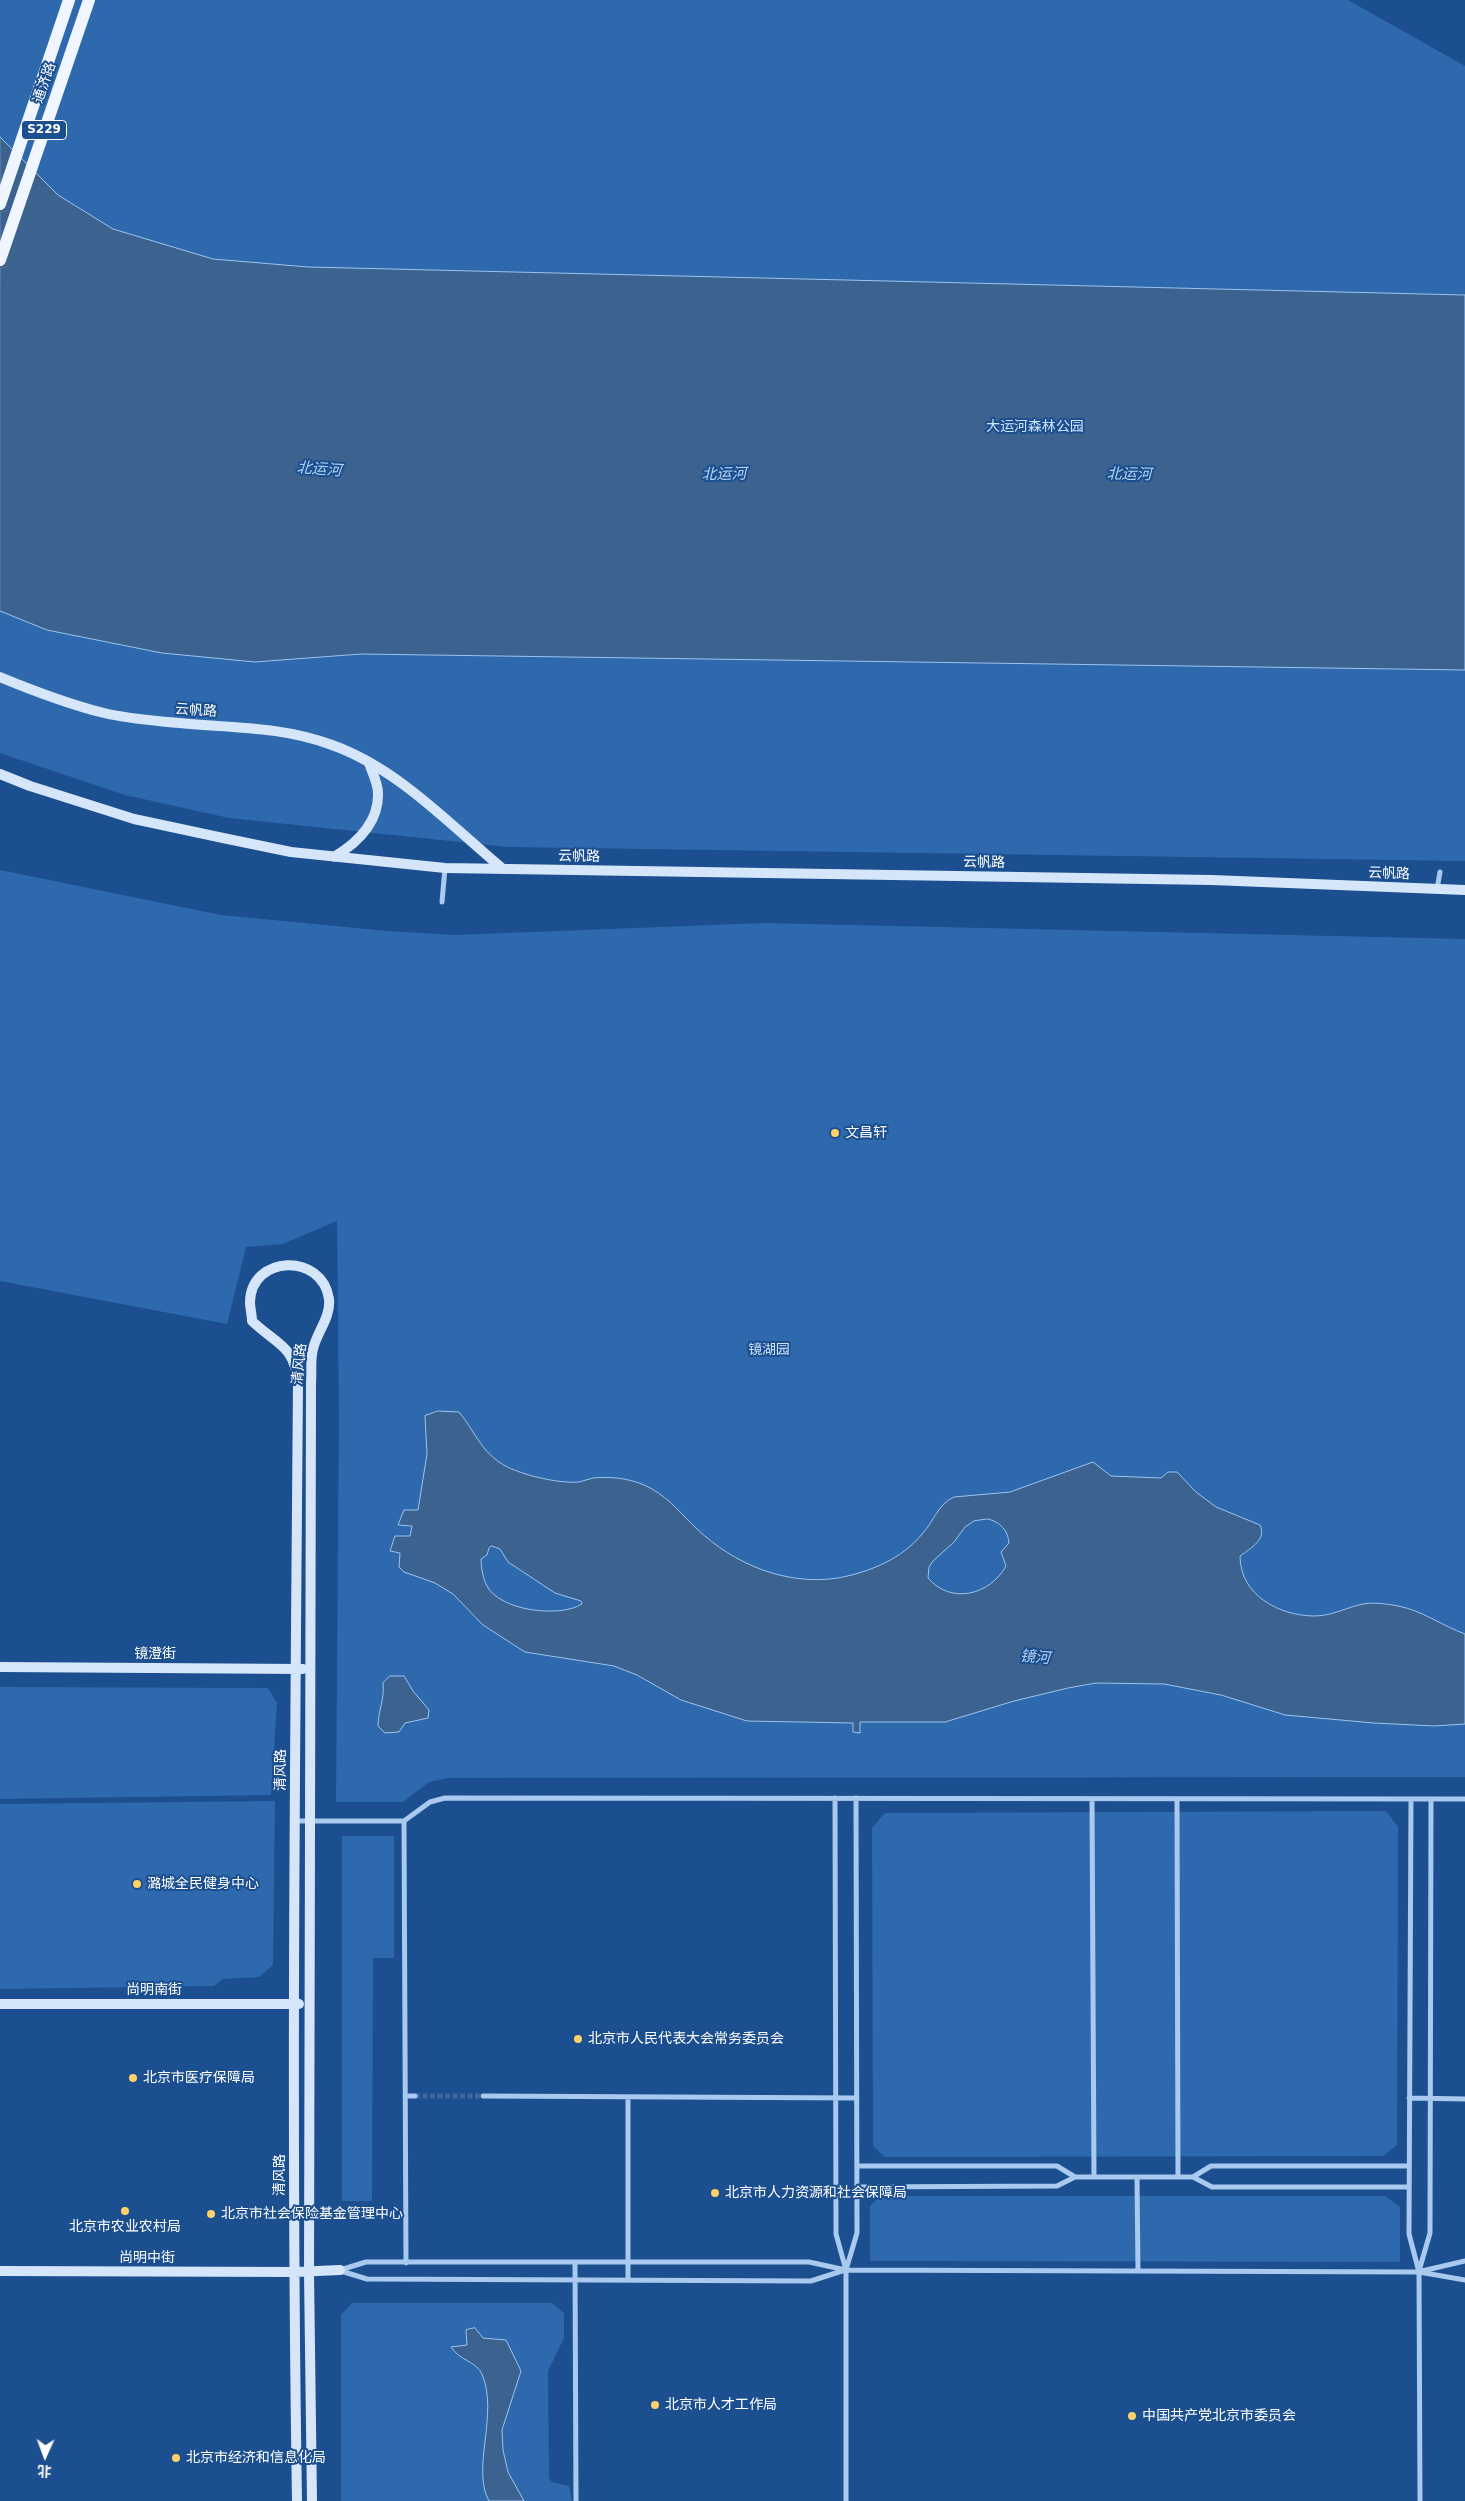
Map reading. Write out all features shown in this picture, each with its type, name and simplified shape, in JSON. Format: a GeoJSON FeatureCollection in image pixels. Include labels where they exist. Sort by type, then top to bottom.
{"type":"FeatureCollection","features":[{"type":"Feature","properties":{"kind":"main road","name":"通济路"},"geometry":{"type":"LineString","coordinates":[[0,204],[69,0]]}},
{"type":"Feature","properties":{"kind":"main road","name":"通济路"},"geometry":{"type":"LineString","coordinates":[[0,260],[89,0]]}},
{"type":"Feature","properties":{"kind":"street","name":"云帆路"},"geometry":{"type":"LineString","coordinates":[[0,677],[63,702],[106,714],[169,722],[280,731],[332,745],[369,763],[406,786],[503,869]]}},
{"type":"Feature","properties":{"kind":"street"},"geometry":{"type":"LineString","coordinates":[[334,857],[351,847],[375,815],[378,792],[369,763]]}},
{"type":"Feature","properties":{"kind":"street","name":"云帆路"},"geometry":{"type":"LineString","coordinates":[[0,774],[30,786],[134,819],[291,852],[445,868],[1202,880],[1465,890]]}},
{"type":"Feature","properties":{"kind":"street"},"geometry":{"type":"LineString","coordinates":[[442,902],[445,868]]}},
{"type":"Feature","properties":{"kind":"street"},"geometry":{"type":"LineString","coordinates":[[1437,890],[1440,872]]}},
{"type":"Feature","properties":{"kind":"street","name":"清风路"},"geometry":{"type":"LineString","coordinates":[[297,2501],[294,2272],[294,1821],[297,1669],[297,1366],[285,1347],[252,1321],[250,1301],[256,1282],[270,1268],[292,1264],[312,1270],[324,1284],[329,1299],[328,1314],[318,1331],[312,1351],[309,1670],[308,2272],[312,2501]]}},
{"type":"Feature","properties":{"kind":"street","name":"镜澄街"},"geometry":{"type":"LineString","coordinates":[[0,1667],[309,1670]]}},
{"type":"Feature","properties":{"kind":"street"},"geometry":{"type":"LineString","coordinates":[[294,1821],[404,1821],[430,1802],[445,1798],[1465,1799]]}},
{"type":"Feature","properties":{"kind":"street"},"geometry":{"type":"LineString","coordinates":[[836,1798],[836,2234],[846,2270],[846,2501]]}},
{"type":"Feature","properties":{"kind":"street"},"geometry":{"type":"LineString","coordinates":[[846,2270],[857,2233],[856,1798]]}},
{"type":"Feature","properties":{"kind":"street"},"geometry":{"type":"LineString","coordinates":[[1092,1799],[1094,2177]]}},
{"type":"Feature","properties":{"kind":"street"},"geometry":{"type":"LineString","coordinates":[[1177,1799],[1178,2177]]}},
{"type":"Feature","properties":{"kind":"street"},"geometry":{"type":"LineString","coordinates":[[1411,1799],[1409,2234],[1419,2272],[1420,2501]]}},
{"type":"Feature","properties":{"kind":"street"},"geometry":{"type":"LineString","coordinates":[[1419,2272],[1430,2233],[1431,1799]]}},
{"type":"Feature","properties":{"kind":"street"},"geometry":{"type":"LineString","coordinates":[[404,1821],[406,2263]]}},
{"type":"Feature","properties":{"kind":"street","name":"尚明南街"},"geometry":{"type":"LineString","coordinates":[[0,2004],[309,2004]]}},
{"type":"Feature","properties":{"kind":"street"},"geometry":{"type":"LineString","coordinates":[[405,2096],[415,2096]]}},
{"type":"Feature","properties":{"kind":"street"},"geometry":{"type":"LineString","coordinates":[[484,2096],[857,2098]]}},
{"type":"Feature","properties":{"kind":"street"},"geometry":{"type":"LineString","coordinates":[[628,2097],[628,2279]]}},
{"type":"Feature","properties":{"kind":"street"},"geometry":{"type":"LineString","coordinates":[[1409,2098],[1465,2099]]}},
{"type":"Feature","properties":{"kind":"street"},"geometry":{"type":"LineString","coordinates":[[857,2166],[1057,2166],[1075,2177]]}},
{"type":"Feature","properties":{"kind":"street"},"geometry":{"type":"LineString","coordinates":[[1193,2177],[1211,2166],[1409,2166]]}},
{"type":"Feature","properties":{"kind":"street"},"geometry":{"type":"LineString","coordinates":[[857,2187],[1057,2186],[1075,2177],[1193,2177],[1212,2187],[1409,2187]]}},
{"type":"Feature","properties":{"kind":"street"},"geometry":{"type":"LineString","coordinates":[[1137,2177],[1138,2271]]}},
{"type":"Feature","properties":{"kind":"street"},"geometry":{"type":"LineString","coordinates":[[1419,2272],[1465,2261]]}},
{"type":"Feature","properties":{"kind":"street"},"geometry":{"type":"LineString","coordinates":[[340,2270],[366,2262],[810,2262],[846,2270],[1419,2272],[1465,2280]]}},
{"type":"Feature","properties":{"kind":"street"},"geometry":{"type":"LineString","coordinates":[[575,2262],[576,2501]]}},
{"type":"Feature","properties":{"kind":"street"},"geometry":{"type":"LineString","coordinates":[[340,2270],[367,2279],[811,2280],[846,2270]]}},
{"type":"Feature","properties":{"kind":"street","name":"尚明中街"},"geometry":{"type":"LineString","coordinates":[[0,2271],[308,2272],[340,2270]]}},
{"type":"Feature","properties":{"kind":"green space","name":"大运河森林公园"},"geometry":{"type":"Polygon","coordinates":[[[0,0],[1348,0],[1465,66],[1465,861],[508,847],[229,818],[125,795],[0,753],[0,0]]]}},
{"type":"Feature","properties":{"kind":"green space","name":"镜湖园"},"geometry":{"type":"Polygon","coordinates":[[[0,870],[221,915],[387,931],[454,935],[764,923],[1465,939],[1465,1777],[448,1778],[429,1782],[403,1802],[336,1802],[339,1418],[337,1221],[283,1244],[246,1247],[227,1324],[0,1281],[0,870]]]}},
{"type":"Feature","properties":{"kind":"green space"},"geometry":{"type":"Polygon","coordinates":[[[0,1687],[268,1688],[277,1703],[271,1795],[0,1799],[0,1687]]]}},
{"type":"Feature","properties":{"kind":"green space","name":"潞城全民健身中心"},"geometry":{"type":"Polygon","coordinates":[[[275,1801],[273,1965],[259,1977],[223,1979],[214,1986],[0,1989],[0,1804],[275,1801]]]}},
{"type":"Feature","properties":{"kind":"green space"},"geometry":{"type":"Polygon","coordinates":[[[1386,1811],[1398,1827],[1397,2145],[1383,2156],[885,2157],[873,2146],[872,1828],[885,1813],[1386,1811]]]}},
{"type":"Feature","properties":{"kind":"green space"},"geometry":{"type":"Polygon","coordinates":[[[342,1836],[394,1836],[394,1958],[373,1958],[372,2201],[342,2201],[342,1836]]]}},
{"type":"Feature","properties":{"kind":"green space"},"geometry":{"type":"Polygon","coordinates":[[[880,2196],[1385,2196],[1400,2207],[1400,2262],[870,2261],[870,2206],[880,2196]]]}},
{"type":"Feature","properties":{"kind":"green space"},"geometry":{"type":"Polygon","coordinates":[[[352,2303],[552,2303],[564,2313],[564,2338],[548,2371],[549,2478],[552,2482],[569,2486],[572,2501],[341,2501],[341,2315],[352,2303]]]}},
{"type":"Feature","properties":{"kind":"water","name":"北运河"},"geometry":{"type":"Polygon","coordinates":[[[0,137],[58,195],[113,229],[213,259],[308,267],[1465,295],[1465,670],[361,654],[255,662],[162,653],[47,630],[0,611],[0,137]]]}},
{"type":"Feature","properties":{"kind":"water","name":"镜河"},"geometry":{"type":"Polygon","coordinates":[[[438,1411],[459,1412],[487,1452],[506,1466],[526,1474],[549,1480],[570,1482],[608,1477],[631,1481],[645,1486],[665,1498],[697,1529],[727,1553],[762,1570],[799,1579],[819,1580],[838,1578],[862,1572],[885,1563],[915,1542],[940,1508],[954,1497],[1010,1492],[1093,1462],[1111,1476],[1161,1478],[1168,1472],[1177,1472],[1196,1492],[1216,1507],[1260,1525],[1262,1530],[1260,1539],[1240,1556],[1242,1570],[1247,1582],[1264,1601],[1288,1612],[1315,1616],[1327,1615],[1363,1604],[1390,1605],[1415,1611],[1465,1634],[1465,1724],[1434,1726],[1374,1723],[1285,1715],[1221,1695],[1164,1684],[1096,1683],[1014,1701],[945,1722],[860,1722],[860,1733],[853,1732],[853,1723],[747,1721],[681,1700],[637,1675],[614,1666],[525,1652],[483,1625],[453,1594],[435,1583],[404,1572],[399,1567],[400,1553],[390,1551],[395,1536],[410,1536],[412,1526],[398,1525],[404,1510],[418,1510],[427,1454],[425,1416],[438,1411]],[[988,1519],[974,1521],[965,1527],[954,1542],[933,1561],[929,1567],[928,1578],[937,1586],[948,1592],[970,1593],[980,1590],[999,1576],[1006,1566],[1001,1552],[1009,1543],[1003,1527],[988,1519]],[[492,1546],[489,1548],[487,1555],[481,1559],[484,1580],[494,1595],[504,1601],[531,1610],[560,1611],[582,1604],[581,1601],[555,1593],[508,1562],[500,1549],[492,1546]]]}},
{"type":"Feature","properties":{"kind":"water"},"geometry":{"type":"Polygon","coordinates":[[[390,1676],[404,1676],[413,1691],[429,1710],[428,1718],[405,1723],[399,1732],[385,1733],[378,1726],[378,1721],[383,1683],[390,1676]]]}},
{"type":"Feature","properties":{"kind":"water"},"geometry":{"type":"Polygon","coordinates":[[[475,2328],[483,2338],[506,2340],[521,2371],[502,2430],[503,2450],[508,2472],[524,2501],[489,2501],[484,2488],[483,2457],[488,2406],[486,2390],[482,2374],[476,2366],[455,2352],[451,2347],[467,2345],[466,2330],[475,2328]]]}},
{"type":"Feature","properties":{"kind":"tunnel"},"geometry":{"type":"LineString","coordinates":[[415,2096],[483,2096]]}},
{"type":"Feature","properties":{"kind":"place","name":"文昌轩"},"geometry":{"type":"Point","coordinates":[835,1133]}},
{"type":"Feature","properties":{"kind":"place","name":"潞城全民健身中心"},"geometry":{"type":"Point","coordinates":[137,1884]}},
{"type":"Feature","properties":{"kind":"place","name":"北京市人民代表大会常务委员会"},"geometry":{"type":"Point","coordinates":[578,2039]}},
{"type":"Feature","properties":{"kind":"place","name":"北京市医疗保障局"},"geometry":{"type":"Point","coordinates":[133,2078]}},
{"type":"Feature","properties":{"kind":"place","name":"北京市人力资源和社会保障局"},"geometry":{"type":"Point","coordinates":[715,2193]}},
{"type":"Feature","properties":{"kind":"place","name":"北京市农业农村局"},"geometry":{"type":"Point","coordinates":[125,2211]}},
{"type":"Feature","properties":{"kind":"place","name":"北京市社会保险基金管理中心"},"geometry":{"type":"Point","coordinates":[211,2214]}},
{"type":"Feature","properties":{"kind":"place","name":"北京市人才工作局"},"geometry":{"type":"Point","coordinates":[655,2405]}},
{"type":"Feature","properties":{"kind":"place","name":"中国共产党北京市委员会"},"geometry":{"type":"Point","coordinates":[1132,2416]}},
{"type":"Feature","properties":{"kind":"place","name":"北京市经济和信息化局"},"geometry":{"type":"Point","coordinates":[176,2458]}}]}
